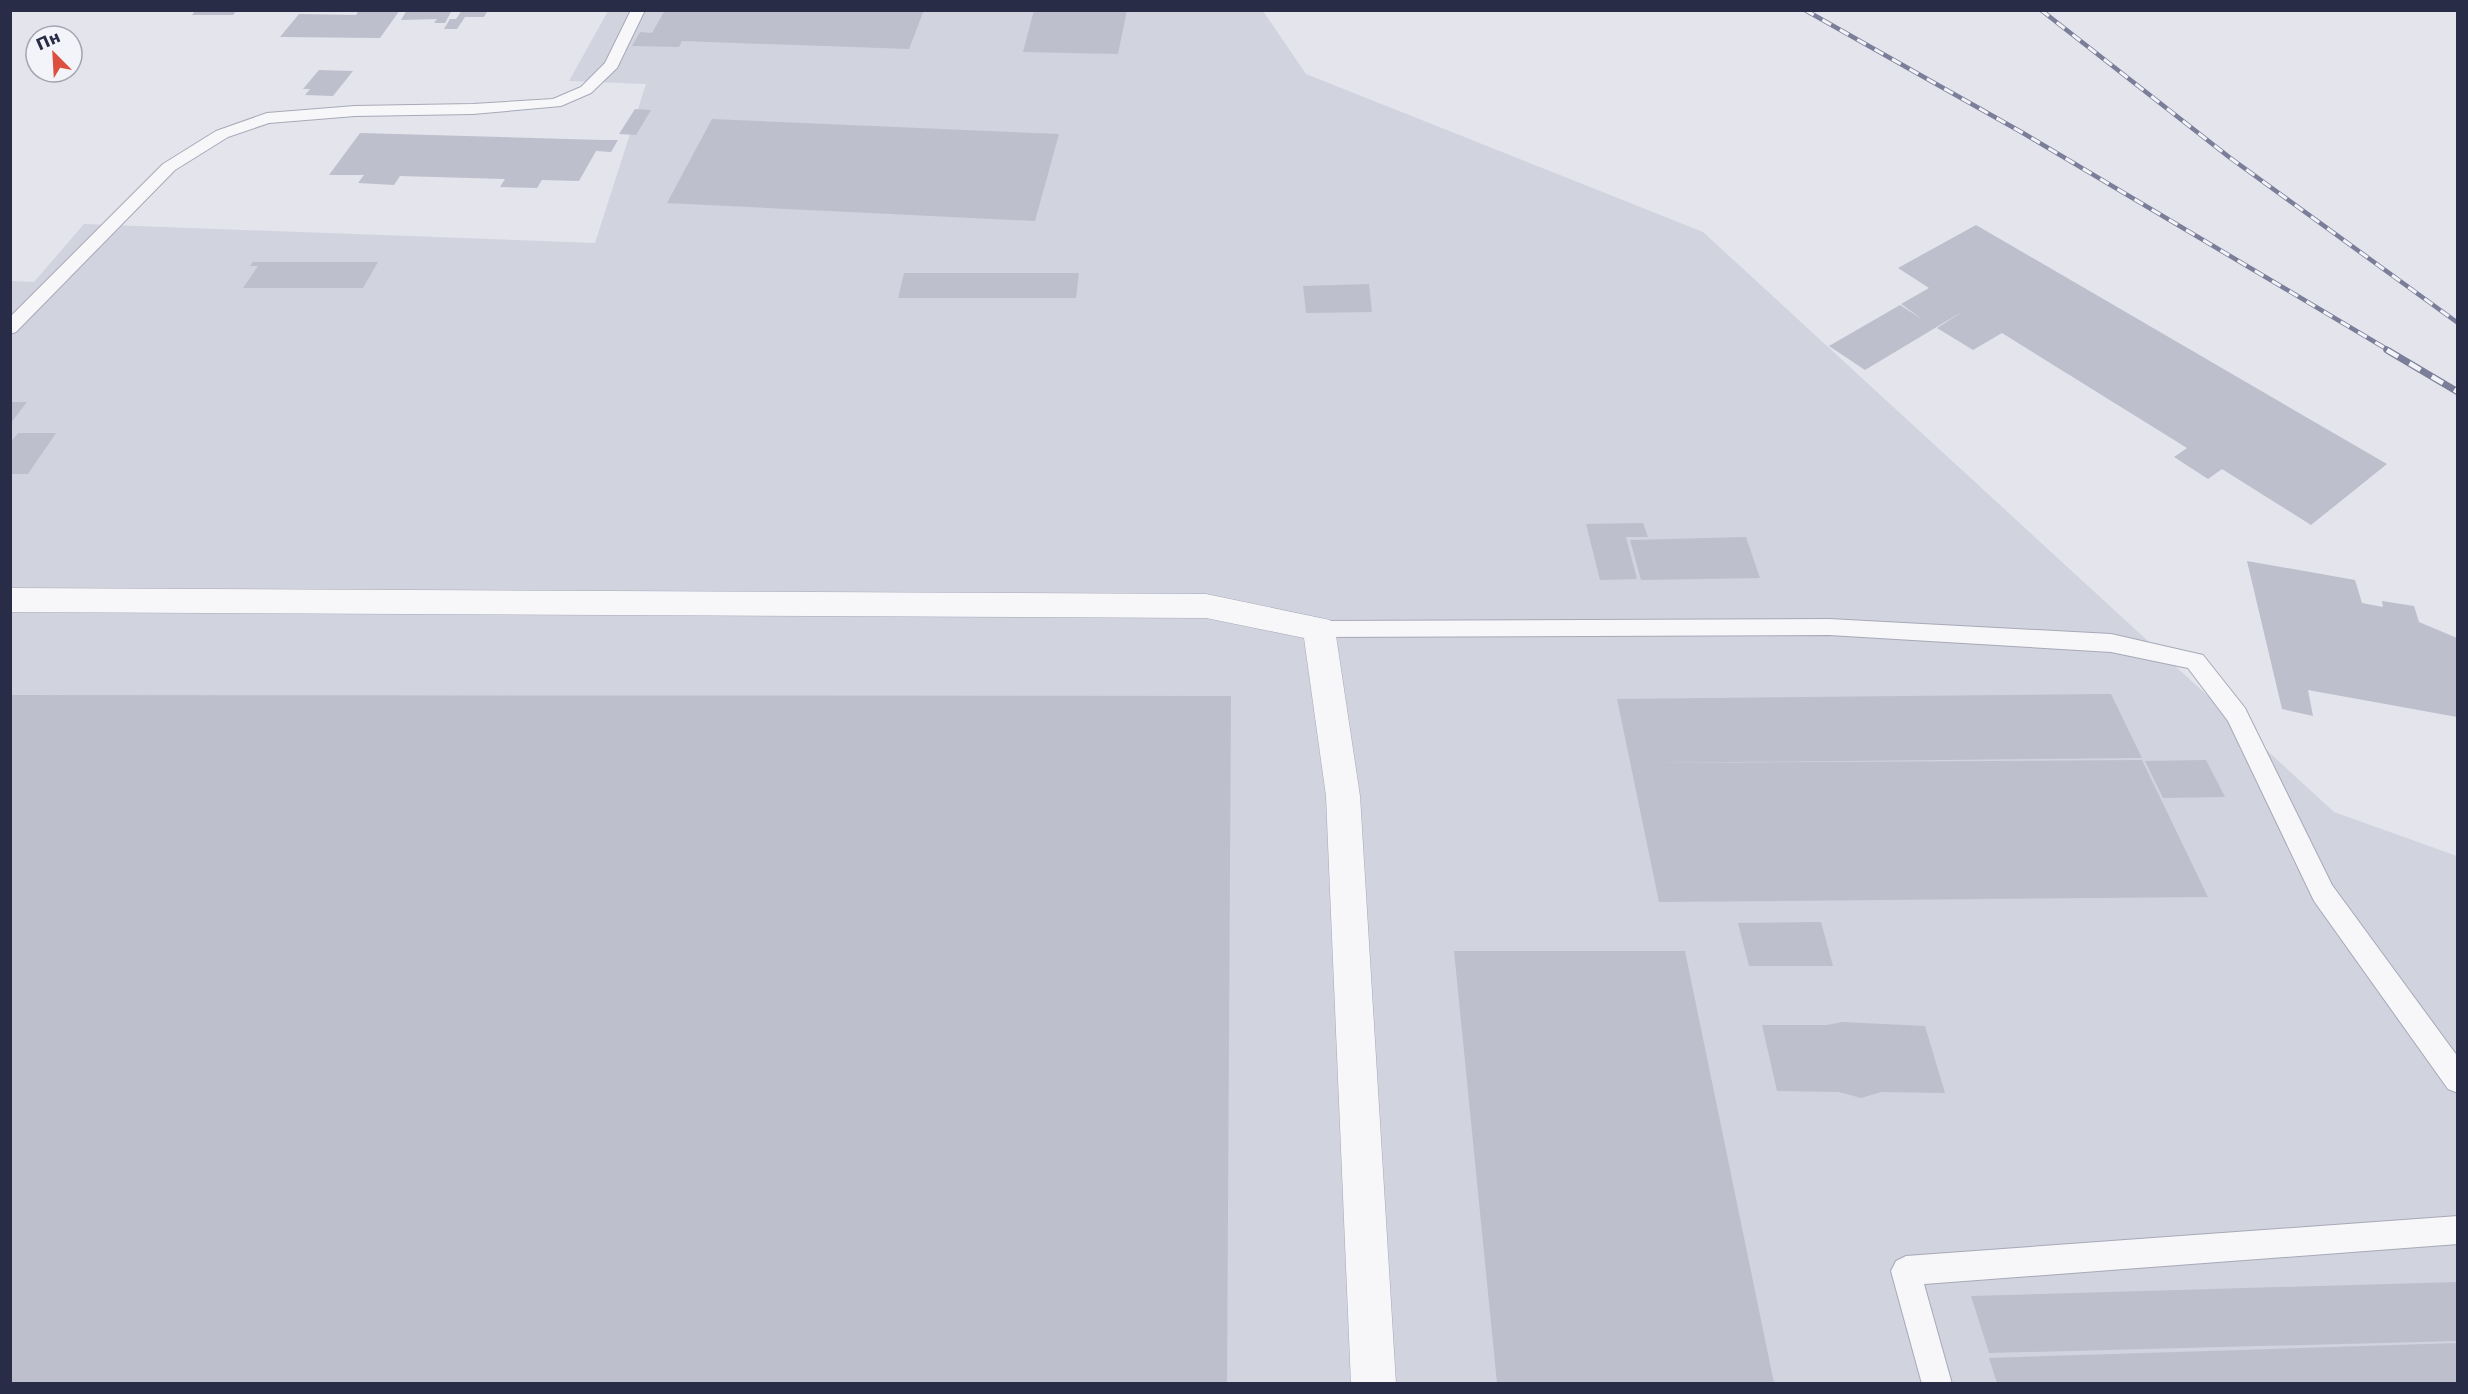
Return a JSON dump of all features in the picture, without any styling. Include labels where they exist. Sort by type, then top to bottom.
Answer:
[{"type":"street","points":[[10,600],[1206,606],[1319,629],[1343,796],[1374,1383]]},
{"type":"lane","points":[[10,328],[169,167],[222,134],[267,118],[355,111],[473,109],[556,103],[586,90],[612,65],[638,10]]},
{"type":"lane","points":[[1319,629],[1829,627],[2110,643],[2195,661],[2237,715],[2323,893],[2457,1080]]},
{"type":"lane","points":[[1937,1383],[1906,1271],[2457,1230]]},
{"type":"shaded area","points":[[608,11],[1263,11],[1306,74],[1703,232],[2334,812],[2457,856],[2457,1383],[11,1384],[11,281],[34,282],[84,224],[595,243],[646,84],[569,81]]},
{"type":"building","points":[[196,10],[237,10],[233,15],[192,15]]},
{"type":"building","points":[[359,10],[400,10],[380,38],[280,37],[299,14],[356,15]]},
{"type":"building","points":[[407,10],[452,10],[445,23],[434,23],[437,19],[401,20]]},
{"type":"building","points":[[462,10],[488,10],[484,17],[465,17],[457,29],[444,29],[450,19],[456,19]]},
{"type":"building","points":[[665,10],[924,10],[909,49],[682,41],[679,47],[632,46],[640,32],[652,33]]},
{"type":"building","points":[[1034,10],[1127,10],[1118,54],[1023,52]]},
{"type":"building","points":[[319,70],[353,71],[333,96],[305,95],[310,89],[303,89]]},
{"type":"building","points":[[635,109],[651,110],[636,135],[619,134]]},
{"type":"building","points":[[712,119],[1059,134],[1035,221],[667,203]]},
{"type":"building","points":[[360,133],[618,140],[611,152],[596,151],[579,181],[542,180],[537,188],[500,187],[505,179],[400,176],[394,185],[358,183],[364,175],[329,175]]},
{"type":"building","points":[[1976,225],[2387,464],[2311,525],[2222,469],[2208,479],[2174,457],[2187,448],[2002,333],[1973,350],[1937,328],[1965,310],[1865,370],[1829,346],[1900,305],[1922,319],[1901,304],[1929,288],[1898,268]]},
{"type":"building","points":[[253,262],[378,262],[363,288],[243,288],[258,266],[250,266]]},
{"type":"building","points":[[904,273],[1079,273],[1076,298],[898,298]]},
{"type":"building","points":[[1369,284],[1372,312],[1306,313],[1303,286]]},
{"type":"building","points":[[10,402],[27,402],[10,424]]},
{"type":"building","points":[[18,433],[56,433],[28,474],[10,474],[10,443]]},
{"type":"building","points":[[1643,523],[1648,537],[1626,537],[1637,579],[1600,580],[1586,524]]},
{"type":"building","points":[[1746,537],[1760,578],[1641,580],[1630,540]]},
{"type":"building","points":[[2247,561],[2355,580],[2362,603],[2383,607],[2382,601],[2414,606],[2419,622],[2457,638],[2457,717],[2308,690],[2313,716],[2282,709]]},
{"type":"building","points":[[2111,694],[2142,758],[1642,763],[2142,760],[2208,897],[1659,902],[1617,699]]},
{"type":"building","points":[[10,695],[1231,696],[1227,1383],[10,1383]]},
{"type":"building","points":[[2206,760],[2225,797],[2163,798],[2145,761]]},
{"type":"building","points":[[1821,922],[1833,966],[1749,966],[1738,923]]},
{"type":"building","points":[[1454,951],[1685,951],[1774,1383],[1497,1383]]},
{"type":"building","points":[[1842,1022],[1925,1026],[1945,1093],[1881,1092],[1861,1098],[1839,1092],[1777,1091],[1762,1025],[1827,1025]]},
{"type":"building","points":[[2457,1282],[2457,1341],[1989,1353],[1971,1296]]},
{"type":"building","points":[[2457,1343],[2457,1383],[1997,1383],[1989,1358]]},
{"type":"railway","points":[[1805,10],[2023,133],[2390,351]]},
{"type":"railway","points":[[2041,10],[2229,157],[2458,323]]},
{"type":"railway","points":[[2387,350],[2458,392]]}]
